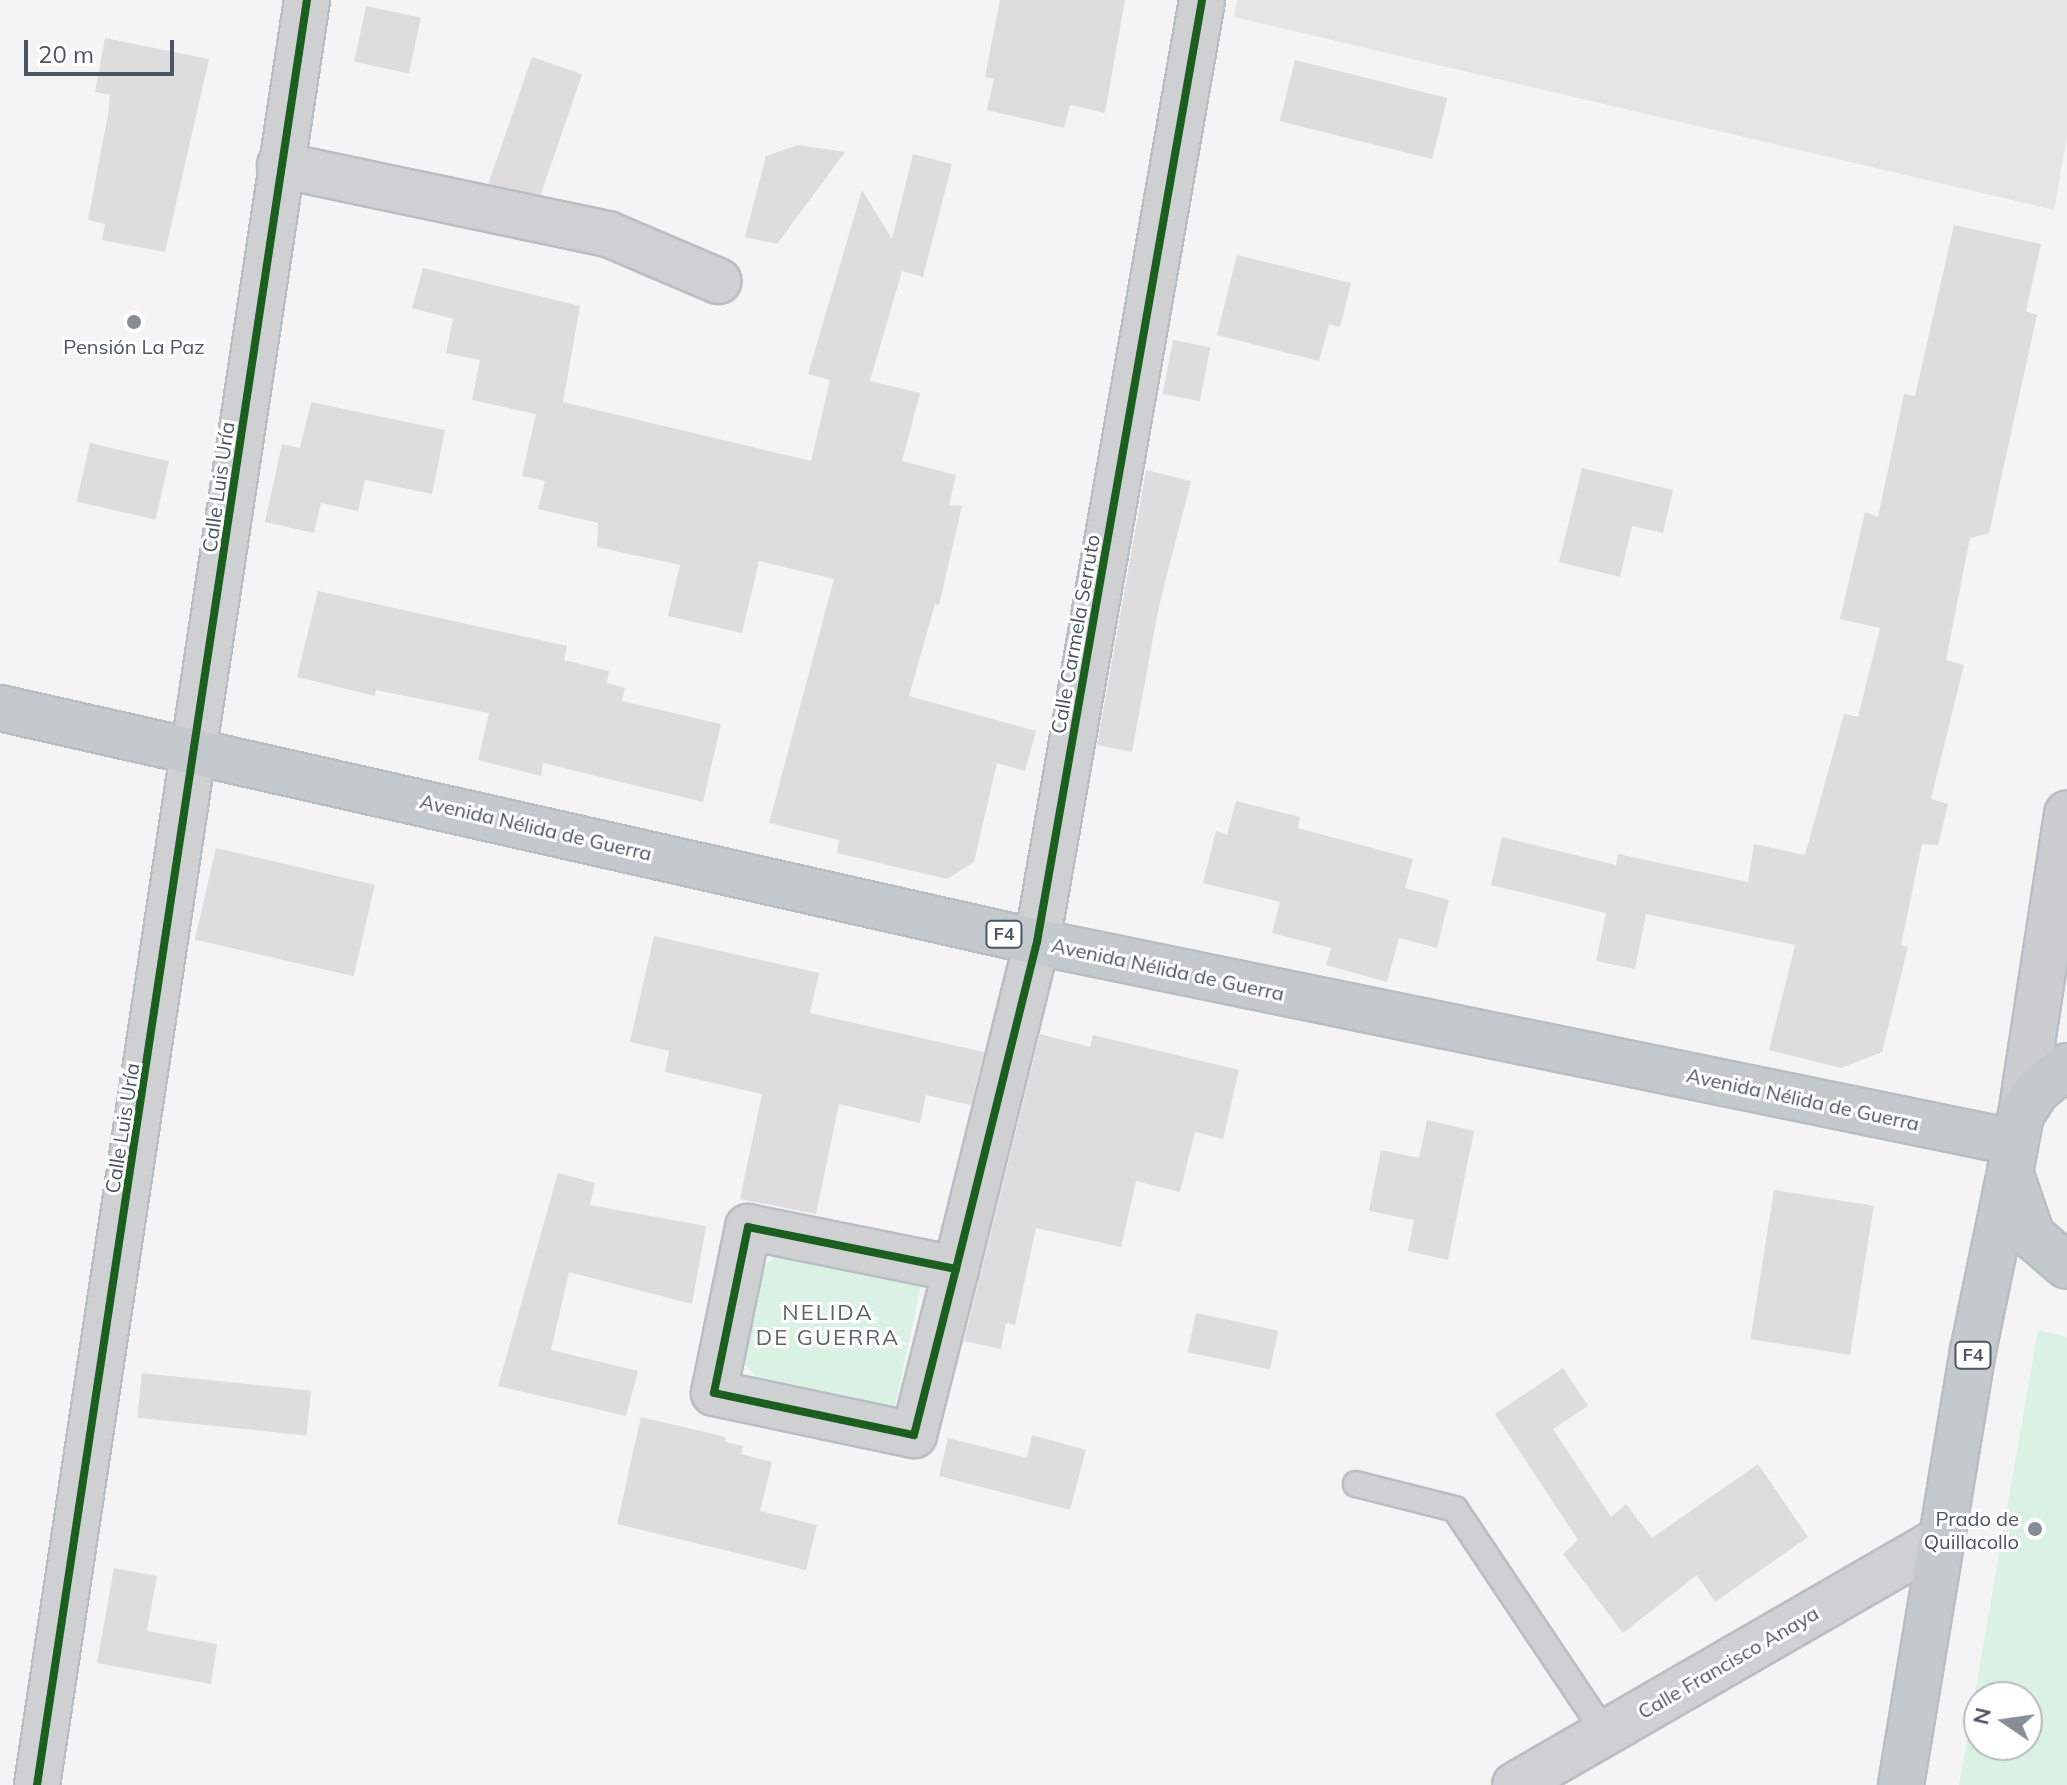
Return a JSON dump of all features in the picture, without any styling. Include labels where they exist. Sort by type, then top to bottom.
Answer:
[{"type":"highway","name":"Avenida Nélida de Guerra","points":[[0,708],[196,749],[1037,942],[2014,1143]]},
{"type":"highway","name":"F4","points":[[1901,1785],[1941,1539],[2014,1143],[2037,1090],[2067,1066]]},
{"type":"highway","name":"F4","points":[[2014,1143],[2032,1236],[2067,1266]]},
{"type":"main road","name":"F4","points":[[2014,1143],[2067,813]]},
{"type":"main road","name":"Calle Francisco Anaya","points":[[1515,1785],[1941,1539]]},
{"type":"street","name":"Calle Luis Uría","points":[[37,1785],[307,0]]},
{"type":"street","name":"Calle Carmela Serruto","points":[[956,1269],[748,1227],[714,1393],[914,1435],[956,1269],[1037,942],[1202,0]]},
{"type":"street","points":[[280,165],[608,234],[718,281]]},
{"type":"lane","points":[[1356,1484],[1455,1509],[1605,1733]]},
{"type":"shaded area","points":[[1237,0],[2067,0],[2067,136],[2054,210],[1234,17]]},
{"type":"green space","points":[[776,1256],[921,1285],[894,1411],[759,1380],[743,1362],[760,1268]]},
{"type":"green space","name":"Prado de Quillacollo","points":[[2038,1330],[2067,1337],[2067,1785],[1959,1785],[1963,1761],[2043,1761],[2043,1681],[1977,1681]]},
{"type":"building","points":[[1000,0],[1125,0],[1105,113],[1070,105],[1064,128],[987,110],[994,79],[985,77]]},
{"type":"building","points":[[366,6],[421,18],[409,73],[354,62]]},
{"type":"building","points":[[105,38],[209,59],[165,252],[102,240],[105,224],[88,220],[110,95],[95,92]]},
{"type":"building","points":[[532,57],[582,74],[538,201],[488,184]]},
{"type":"building","points":[[1295,60],[1447,98],[1432,159],[1280,121]]},
{"type":"building","points":[[798,145],[845,152],[777,244],[745,237],[766,156]]},
{"type":"building","points":[[913,154],[952,164],[923,277],[902,271],[870,381],[920,393],[902,461],[956,475],[949,505],[962,506],[939,605],[935,604],[909,696],[1036,731],[1025,771],[997,763],[974,862],[947,879],[837,853],[839,840],[769,823],[834,579],[759,561],[742,633],[668,616],[680,565],[597,547],[598,523],[538,509],[545,481],[522,476],[536,414],[472,400],[480,360],[446,353],[453,319],[412,308],[423,268],[580,306],[563,402],[811,461],[830,380],[808,374],[862,190],[892,239]]},
{"type":"building","points":[[1954,225],[2041,244],[2026,311],[2037,315],[1989,533],[1970,538],[1946,660],[1964,665],[1931,799],[1948,804],[1938,845],[1922,844],[1901,945],[1908,947],[1882,1052],[1841,1068],[1769,1050],[1795,945],[1646,914],[1635,969],[1596,961],[1606,913],[1491,885],[1502,837],[1616,865],[1618,854],[1748,882],[1754,844],[1805,855],[1844,714],[1858,717],[1880,628],[1840,619],[1865,512],[1878,517],[1904,394],[1915,396]]},
{"type":"building","points":[[1237,255],[1351,283],[1340,327],[1329,324],[1319,361],[1217,335]]},
{"type":"building","points":[[1173,340],[1210,347],[1200,401],[1163,394]]},
{"type":"building","points":[[311,402],[445,430],[432,494],[365,480],[358,511],[321,503],[314,533],[265,522],[282,444],[300,448]]},
{"type":"building","points":[[90,443],[169,461],[155,520],[77,501]]},
{"type":"building","points":[[1582,468],[1673,490],[1663,533],[1632,526],[1620,577],[1559,562]]},
{"type":"building","points":[[1146,470],[1191,481],[1159,606],[1132,752],[1097,745]]},
{"type":"building","points":[[318,591],[567,646],[564,660],[609,671],[607,683],[625,688],[622,701],[721,724],[703,802],[543,763],[541,776],[478,760],[489,713],[376,690],[375,696],[297,677]]},
{"type":"building","points":[[1236,801],[1300,817],[1298,828],[1413,859],[1405,888],[1449,900],[1437,948],[1399,938],[1387,982],[1326,965],[1331,948],[1272,933],[1280,902],[1203,883],[1216,831],[1227,835]]},
{"type":"building","points":[[216,848],[375,885],[354,976],[195,940]]},
{"type":"building","points":[[654,936],[819,973],[810,1013],[984,1052],[971,1105],[926,1095],[920,1123],[839,1104],[816,1214],[740,1199],[762,1094],[665,1072],[669,1051],[630,1042]]},
{"type":"building","points":[[1040,1034],[1090,1047],[1093,1035],[1239,1070],[1223,1139],[1195,1132],[1180,1192],[1136,1181],[1121,1247],[1036,1228],[1015,1325],[1006,1323],[1001,1349],[964,1341]]},
{"type":"building","points":[[1427,1120],[1474,1131],[1448,1260],[1408,1251],[1414,1220],[1369,1211],[1381,1150],[1419,1158]]},
{"type":"building","points":[[558,1173],[595,1183],[590,1205],[706,1226],[692,1304],[569,1272],[551,1350],[638,1371],[626,1416],[498,1386]]},
{"type":"building","points":[[1774,1190],[1874,1206],[1850,1355],[1750,1339]]},
{"type":"building","points":[[1196,1313],[1278,1330],[1270,1370],[1188,1352]]},
{"type":"building","points":[[1563,1368],[1588,1406],[1553,1429],[1611,1517],[1626,1504],[1652,1538],[1758,1464],[1808,1537],[1715,1602],[1697,1575],[1623,1633],[1563,1554],[1578,1540],[1495,1414]]},
{"type":"building","points":[[142,1373],[311,1391],[306,1436],[137,1418]]},
{"type":"building","points":[[641,1417],[726,1437],[725,1442],[743,1446],[741,1454],[772,1462],[760,1511],[817,1525],[806,1570],[617,1524]]},
{"type":"building","points":[[1032,1435],[1086,1450],[1070,1510],[939,1476],[948,1438],[1027,1458]]},
{"type":"building","points":[[114,1568],[157,1576],[147,1631],[217,1644],[211,1684],[97,1663]]},
{"type":"cycle path","points":[[37,1785],[307,0]]},
{"type":"cycle path","points":[[956,1269],[748,1227],[714,1393],[914,1435],[956,1269],[1037,942],[1202,0]]},
{"type":"place","name":"Pensión La Paz","points":[[134,322]]},
{"type":"place","name":"Prado de Quillacollo","points":[[2035,1529]]},
{"type":"district","name":"NELIDA DE GUERRA","points":[[828,1324]]}]
